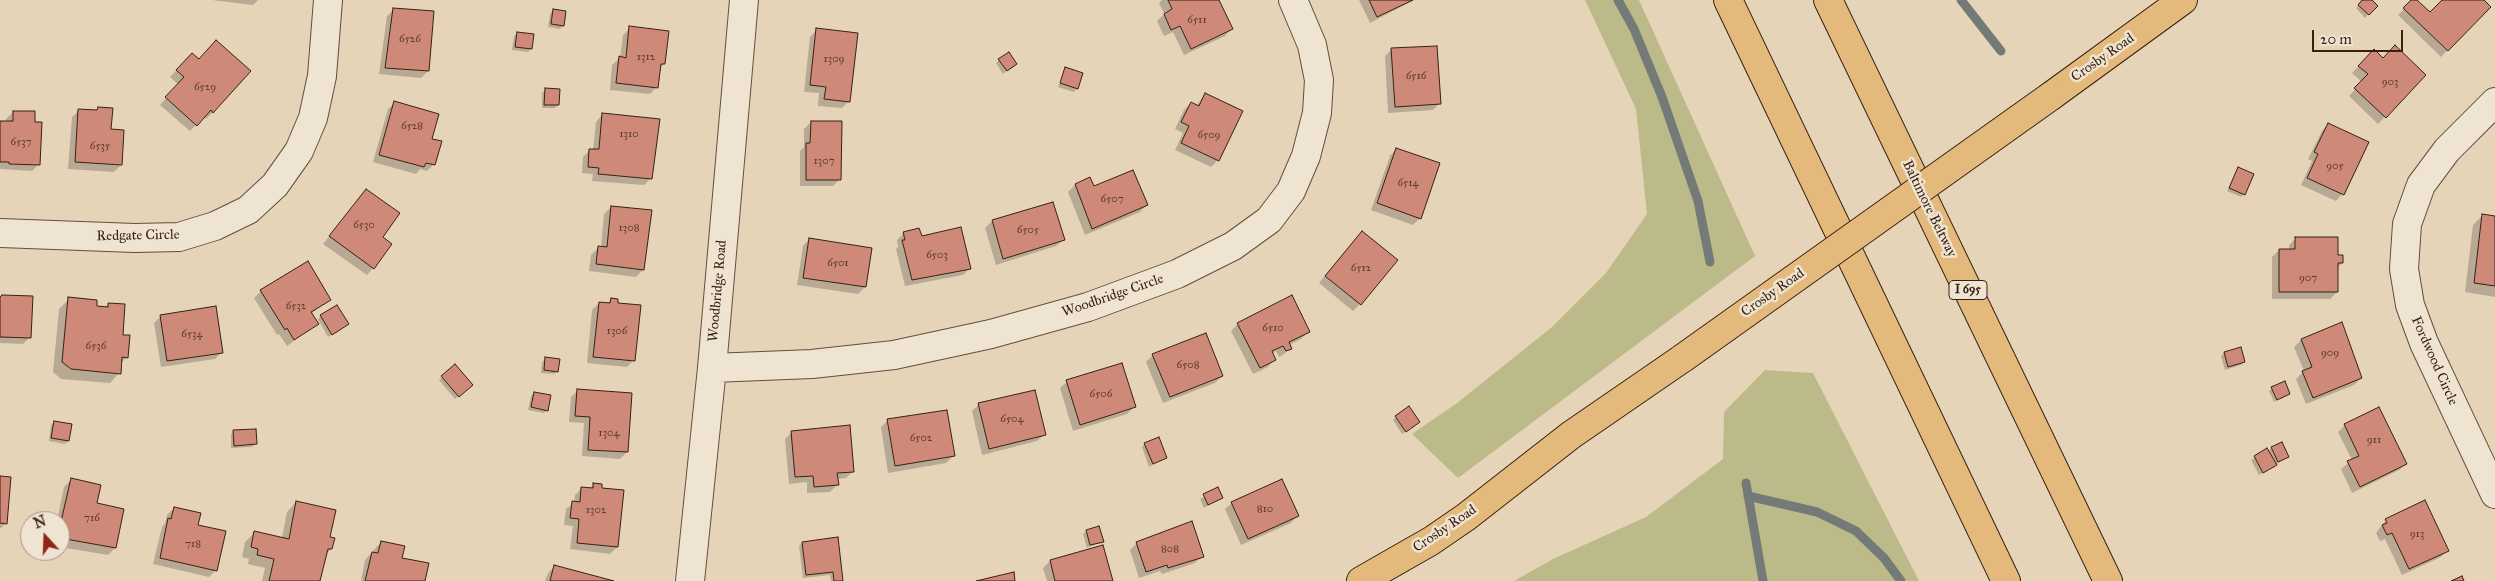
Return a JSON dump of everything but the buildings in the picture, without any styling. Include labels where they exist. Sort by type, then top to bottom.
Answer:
[{"type":"main road","points":[[1728,0],[2006,581]]},
{"type":"main road","name":"Baltimore Beltway","points":[[1828,0],[2108,581]]},
{"type":"main road","name":"Crosby Road","points":[[1361,581],[1452,526],[1571,435],[1683,358],[2183,0]]},
{"type":"street","name":"Redgate Circle","points":[[0,234],[135,238],[179,237],[215,226],[248,210],[275,185],[299,151],[313,118],[322,76],[328,0]]},
{"type":"street","name":"Woodbridge Road","points":[[690,581],[712,368],[744,0]]},
{"type":"street","name":"Woodbridge Circle","points":[[712,368],[812,364],[894,355],[991,334],[1088,307],[1177,274],[1233,246],[1269,220],[1291,191],[1306,156],[1317,113],[1319,80],[1312,45],[1293,0]]},
{"type":"street","name":"Fordwood Circle","points":[[2495,102],[2447,150],[2421,185],[2407,224],[2404,269],[2410,305],[2424,343],[2495,494]]},
{"type":"shaded area","points":[[1585,0],[1639,0],[1755,256],[1458,478],[1412,434],[1457,403],[1552,327],[1606,273],[1647,214],[1636,109]]},
{"type":"shaded area","points":[[1765,370],[1813,373],[1919,581],[1514,581],[1553,559],[1646,517],[1723,459],[1724,412]]},
{"type":"waterway","points":[[1618,0],[1634,29],[1662,97],[1698,201],[1710,262]]},
{"type":"waterway","points":[[1961,0],[2001,51]]},
{"type":"waterway","points":[[1746,483],[1763,581]]},
{"type":"waterway","points":[[1748,496],[1817,512],[1856,531],[1884,558],[1901,581]]}]
